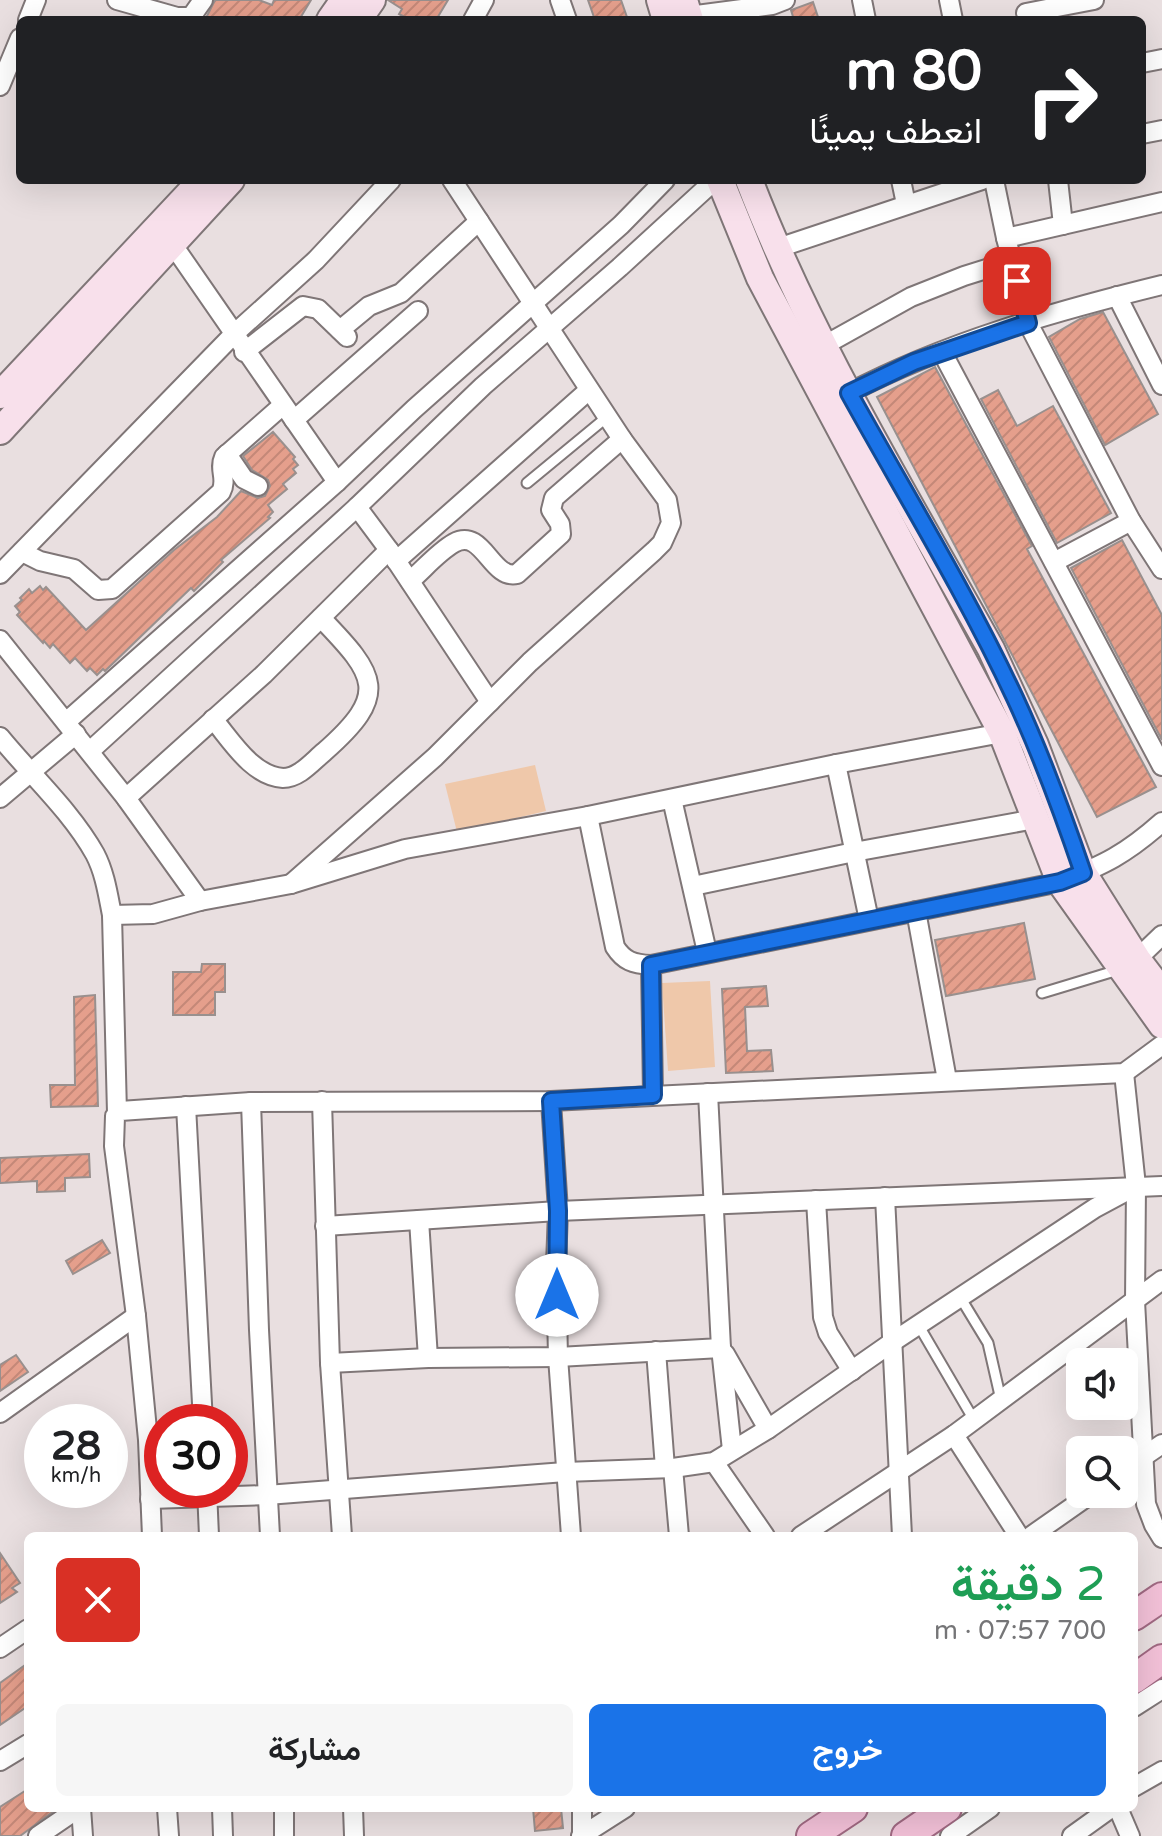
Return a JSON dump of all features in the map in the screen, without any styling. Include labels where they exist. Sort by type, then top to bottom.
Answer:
[{"type":"main road","points":[[660,0],[682,14]]},
{"type":"main road","points":[[0,395],[198,184]]},
{"type":"main road","points":[[0,431],[227,184]]},
{"type":"main road","points":[[720,184],[760,278],[1002,733],[1035,819],[1129,964],[1162,1025]]},
{"type":"main road","points":[[751,184],[775,249],[823,346],[1009,686],[1046,771],[1071,878]]},
{"type":"main road","points":[[1129,964],[1162,992]]},
{"type":"main road","points":[[1138,1613],[1162,1597]]},
{"type":"main road","points":[[1138,1676],[1162,1659]]},
{"type":"main road","points":[[811,1836],[840,1812]]},
{"type":"main road","points":[[906,1836],[941,1812]]},
{"type":"street","points":[[117,0],[173,16]]},
{"type":"street","points":[[1025,11],[1094,0]]},
{"type":"street","points":[[682,14],[776,6]]},
{"type":"street","points":[[0,86],[16,48]]},
{"type":"street","points":[[0,574],[233,335],[305,270],[387,184]]},
{"type":"street","points":[[291,884],[435,757],[530,662],[654,551],[668,534],[671,523],[667,500],[607,417],[455,184]]},
{"type":"street","points":[[0,798],[414,409],[621,225],[661,184]]},
{"type":"street","points":[[90,751],[357,507],[483,386],[713,184]]},
{"type":"street","points":[[902,184],[906,204]]},
{"type":"street","points":[[775,249],[969,184]]},
{"type":"street","points":[[995,184],[1028,323],[1131,521],[1162,569]]},
{"type":"street","points":[[1058,184],[1063,225]]},
{"type":"street","points":[[1006,238],[1162,202]]},
{"type":"street","points":[[244,352],[303,306],[318,309],[343,334],[369,306],[401,293],[479,221]]},
{"type":"street","points":[[173,245],[244,352],[337,482]]},
{"type":"street","points":[[823,346],[911,297],[1012,261]]},
{"type":"street","points":[[849,393],[897,369],[942,352],[1028,323],[1162,285]]},
{"type":"street","points":[[1117,296],[1162,385]]},
{"type":"street","points":[[22,552],[49,565],[74,569],[98,590],[112,589],[221,492],[225,481],[221,465],[227,454],[288,412],[418,311]]},
{"type":"street","points":[[942,352],[1162,766]]},
{"type":"street","points":[[126,798],[264,674],[321,618],[589,390]]},
{"type":"street","points":[[410,581],[452,545],[461,541],[476,544],[503,573],[517,574],[561,534],[560,524],[551,510],[554,498],[622,439]]},
{"type":"street","points":[[227,454],[244,479],[258,486]]},
{"type":"street","points":[[357,507],[490,702]]},
{"type":"street","points":[[1054,562],[1131,521]]},
{"type":"street","points":[[213,719],[255,767],[283,778],[299,774],[353,726],[368,701],[368,678],[352,652],[321,618]]},
{"type":"street","points":[[0,640],[90,751],[200,901]]},
{"type":"street","points":[[112,915],[153,914],[200,901],[291,884],[405,849],[588,816],[1002,733]]},
{"type":"street","points":[[0,737],[62,809],[95,855],[109,893],[117,1113],[113,1128],[114,1146],[145,1404]]},
{"type":"street","points":[[836,764],[869,920]]},
{"type":"street","points":[[672,799],[707,952]]},
{"type":"street","points":[[588,816],[615,947],[623,959],[651,965],[1071,878],[1108,863],[1162,822]]},
{"type":"street","points":[[693,886],[854,852],[1035,819]]},
{"type":"street","points":[[916,911],[947,1080]]},
{"type":"street","points":[[1129,964],[1162,935]]},
{"type":"street","points":[[651,965],[653,1095]]},
{"type":"street","points":[[117,1113],[130,1108],[251,1102],[551,1101],[1124,1073],[1162,1045]]},
{"type":"street","points":[[1124,1073],[1136,1186],[1135,1301],[1146,1504],[1162,1538]]},
{"type":"street","points":[[708,1093],[721,1348],[732,1450]]},
{"type":"street","points":[[322,1101],[330,1363],[342,1532]]},
{"type":"street","points":[[551,1101],[558,1211],[558,1357],[571,1532]]},
{"type":"street","points":[[251,1102],[270,1532]]},
{"type":"street","points":[[186,1106],[202,1404]]},
{"type":"street","points":[[248,1495],[565,1472],[669,1468],[714,1462],[768,1429],[1095,1208],[1136,1186]]},
{"type":"street","points":[[325,1226],[558,1211],[1162,1186]]},
{"type":"street","points":[[885,1197],[902,1532]]},
{"type":"street","points":[[816,1200],[823,1317],[828,1333],[852,1371]]},
{"type":"street","points":[[419,1220],[428,1358]]},
{"type":"street","points":[[807,1532],[954,1435],[1162,1280]]},
{"type":"street","points":[[0,1413],[136,1316]]},
{"type":"street","points":[[330,1363],[428,1358],[558,1357],[721,1348]]},
{"type":"street","points":[[721,1348],[768,1429]]},
{"type":"street","points":[[656,1351],[678,1532]]},
{"type":"street","points":[[954,1435],[1016,1532]]},
{"type":"street","points":[[1138,1460],[1162,1444]]},
{"type":"street","points":[[714,1462],[762,1532]]},
{"type":"street","points":[[150,1508],[152,1532]]},
{"type":"street","points":[[208,1508],[209,1532]]},
{"type":"street","points":[[1037,1532],[1071,1508]]},
{"type":"street","points":[[0,1648],[24,1632]]},
{"type":"street","points":[[1138,1704],[1162,1689]]},
{"type":"street","points":[[0,1761],[24,1746]]},
{"type":"street","points":[[1138,1785],[1162,1771]]},
{"type":"street","points":[[38,1836],[74,1812]]},
{"type":"street","points":[[80,1812],[83,1836]]},
{"type":"street","points":[[167,1812],[169,1836]]},
{"type":"street","points":[[222,1812],[223,1836]]},
{"type":"street","points":[[284,1812],[284,1836]]},
{"type":"street","points":[[353,1812],[354,1836]]},
{"type":"street","points":[[582,1812],[582,1836]]},
{"type":"street","points":[[582,1836],[619,1812]]},
{"type":"street","points":[[950,1836],[984,1812]]},
{"type":"street","points":[[1072,1836],[1105,1812]]},
{"type":"street","points":[[1120,1812],[1130,1836]]},
{"type":"lane","points":[[527,483],[607,417]]},
{"type":"lane","points":[[1042,993],[1129,964]]},
{"type":"lane","points":[[960,1297],[988,1343],[1001,1400]]},
{"type":"lane","points":[[919,1326],[974,1420]]},
{"type":"shaded area","points":[[535,765],[546,811],[457,832],[445,784]]},
{"type":"shaded area","points":[[710,981],[715,1067],[668,1071],[662,983]]},
{"type":"building","points":[[215,0],[259,0],[272,5],[274,0],[311,0],[301,16],[207,16]]},
{"type":"building","points":[[388,0],[448,0],[438,16],[403,16],[399,14],[402,9]]},
{"type":"building","points":[[588,0],[621,0],[627,16],[594,16]]},
{"type":"building","points":[[813,2],[818,16],[793,16],[791,10]]},
{"type":"building","points":[[1103,312],[1158,414],[1105,445],[1049,337],[1080,319]]},
{"type":"building","points":[[935,367],[1032,546],[1027,549],[1156,787],[1097,817],[877,397]]},
{"type":"building","points":[[998,390],[1017,426],[1053,406],[1111,513],[1057,543],[981,399]]},
{"type":"building","points":[[273,432],[295,457],[293,459],[298,465],[293,469],[296,473],[283,484],[287,489],[268,505],[273,512],[270,518],[221,560],[223,562],[194,591],[191,588],[105,671],[103,669],[97,675],[90,668],[87,671],[75,658],[70,663],[53,644],[50,648],[43,643],[17,615],[20,612],[15,606],[29,589],[32,593],[40,586],[43,590],[46,587],[86,630],[174,550],[217,517],[241,491],[258,498],[265,496],[270,486],[268,480],[252,470],[243,456]]},
{"type":"building","points":[[1122,540],[1162,615],[1162,740],[1071,568]]},
{"type":"building","points":[[1024,923],[1035,979],[946,996],[935,940]]},
{"type":"building","points":[[202,964],[225,964],[225,992],[215,992],[215,1015],[173,1015],[173,972],[201,972]]},
{"type":"building","points":[[766,986],[768,1006],[745,1007],[747,1051],[771,1050],[773,1071],[726,1073],[722,989]]},
{"type":"building","points":[[95,995],[98,1106],[51,1107],[50,1085],[75,1085],[74,997]]},
{"type":"building","points":[[89,1154],[90,1177],[65,1178],[65,1191],[37,1192],[37,1181],[0,1183],[0,1158]]},
{"type":"building","points":[[102,1240],[110,1253],[73,1274],[66,1261]]},
{"type":"building","points":[[16,1355],[28,1372],[0,1391],[0,1365]]},
{"type":"building","points":[[0,1553],[20,1583],[12,1588],[17,1592],[0,1603]]},
{"type":"building","points":[[24,1666],[24,1709],[0,1725],[0,1683]]},
{"type":"building","points":[[24,1792],[24,1812],[53,1812],[20,1836],[0,1836],[0,1807]]},
{"type":"building","points":[[533,1812],[561,1812],[563,1828],[535,1831]]},
{"type":"route","points":[[557,1295],[558,1211],[551,1101],[653,1095],[651,965],[1060,882],[1083,873],[1062,811],[1015,698],[849,393],[914,362],[1028,323],[1017,281]]}]
